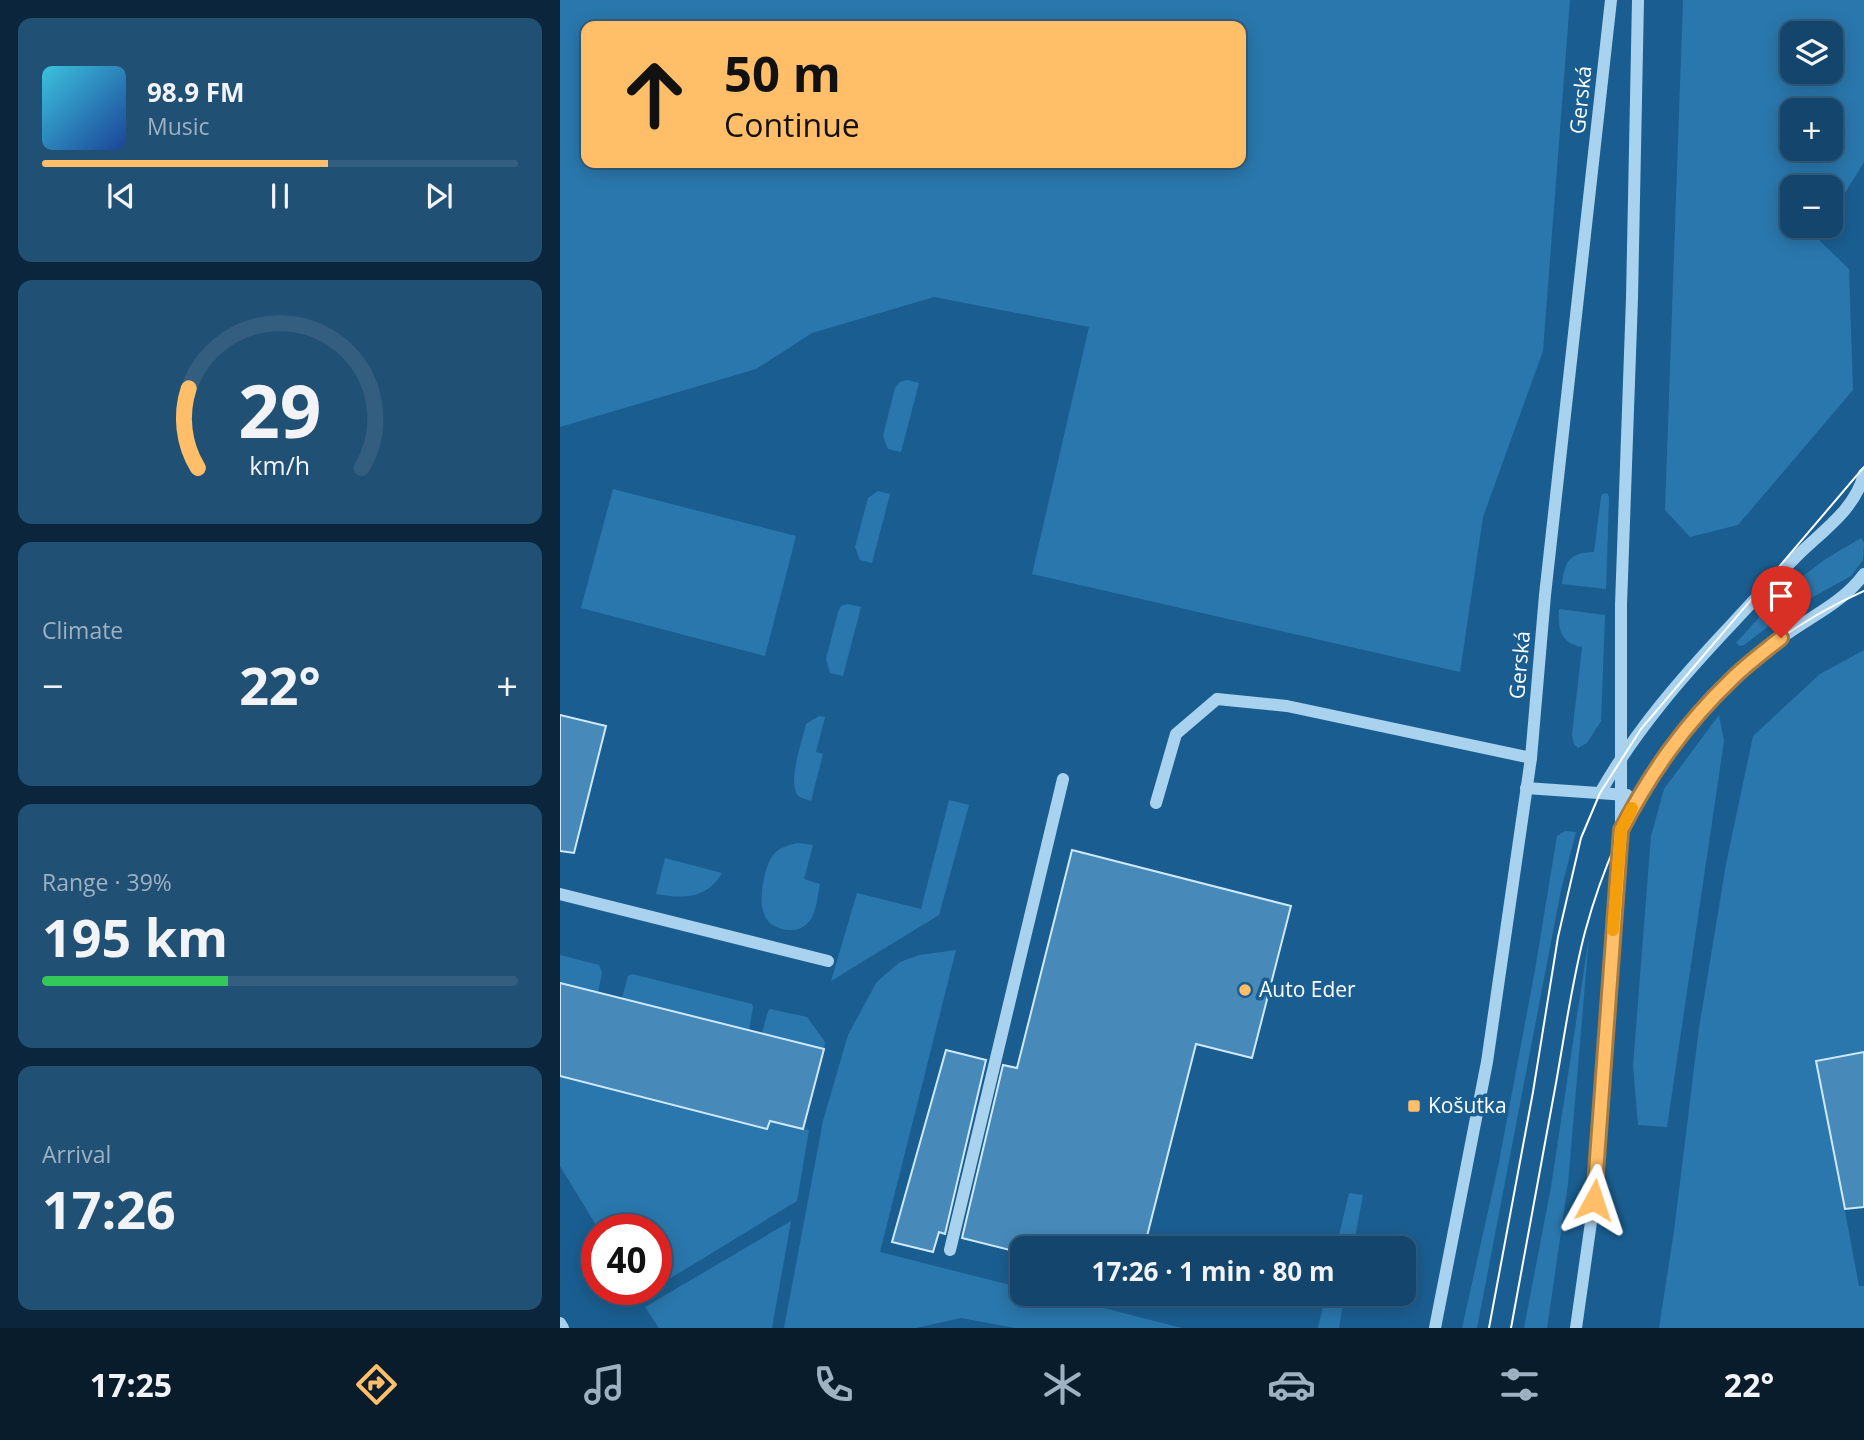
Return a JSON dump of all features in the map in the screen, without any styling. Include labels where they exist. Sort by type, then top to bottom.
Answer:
[{"type":"street","name":"Gerská","points":[[1435,1328],[1487,1062],[1531,758],[1545,595],[1611,0]]},
{"type":"street","points":[[1576,1328],[1594,1200],[1621,830],[1621,605],[1632,298],[1638,0]]},
{"type":"street","points":[[1600,793],[1622,756],[1680,682],[1729,626],[1847,507],[1858,491],[1864,474]]},
{"type":"street","points":[[1621,830],[1638,796],[1670,748],[1733,678],[1781,638],[1834,605],[1864,574]]},
{"type":"street","points":[[1156,803],[1176,734],[1217,699],[1287,706],[1531,758]]},
{"type":"street","points":[[950,1250],[1063,779]]},
{"type":"street","points":[[1526,788],[1638,796]]},
{"type":"street","points":[[560,894],[828,961]]},
{"type":"street","points":[[560,1323],[563,1328]]},
{"type":"shaded area","points":[[560,0],[1570,0],[1543,351],[1483,517],[1460,672],[1032,574],[1089,327],[934,297],[812,333],[756,369],[560,427]]},
{"type":"shaded area","points":[[1683,0],[1864,0],[1864,162],[1843,196],[1843,175],[1780,175],[1780,238],[1817,238],[1849,269],[1853,390],[1738,525],[1690,537],[1665,510]]},
{"type":"shaded area","points":[[907,380],[919,383],[901,452],[888,449],[883,436],[895,388],[900,382]]},
{"type":"shaded area","points":[[613,489],[796,536],[765,656],[581,608]]},
{"type":"shaded area","points":[[878,491],[890,494],[872,563],[860,560],[855,547],[868,498]]},
{"type":"shaded area","points":[[1607,493],[1606,589],[1562,584],[1570,559],[1579,554],[1594,552],[1601,497]]},
{"type":"shaded area","points":[[1861,538],[1864,543],[1863,560],[1851,576],[1791,609],[1744,645],[1736,643],[1780,594],[1824,560]]},
{"type":"shaded area","points":[[848,604],[861,607],[843,676],[830,673],[826,659],[838,612],[841,606]]},
{"type":"shaded area","points":[[1559,609],[1605,615],[1601,721],[1587,743],[1578,748],[1572,735],[1582,647],[1569,642],[1562,634]]},
{"type":"shaded area","points":[[1864,650],[1864,1052],[1817,1062],[1859,1286],[1864,1286],[1864,1328],[1659,1328],[1699,1028],[1726,864],[1753,736],[1820,674]]},
{"type":"shaded area","points":[[1719,715],[1724,741],[1667,1127],[1638,1125],[1633,1066],[1651,836],[1664,789]]},
{"type":"shaded area","points":[[819,716],[825,717],[816,752],[823,754],[811,801],[800,797],[794,783],[806,724]]},
{"type":"shaded area","points":[[949,800],[969,805],[939,915],[831,981],[857,893],[921,909]]},
{"type":"shaded area","points":[[1565,831],[1576,832],[1561,890],[1477,1328],[1462,1328],[1499,1162],[1557,836]]},
{"type":"shaded area","points":[[798,843],[813,845],[804,879],[820,884],[811,918],[804,926],[795,930],[781,929],[766,919],[762,902],[763,883],[767,866],[774,854],[782,848]]},
{"type":"shaded area","points":[[665,858],[722,873],[709,888],[694,895],[656,894]]},
{"type":"shaded area","points":[[1589,937],[1568,1184],[1547,1328],[1524,1328],[1551,1187]]},
{"type":"shaded area","points":[[956,950],[880,1252],[1010,1285],[1010,1306],[1096,1306],[1182,1328],[1015,1328],[961,1318],[916,1328],[784,1328],[823,1121],[848,1035],[876,983],[900,962],[919,955]]},
{"type":"shaded area","points":[[560,955],[599,965],[602,972],[598,993],[560,983]]},
{"type":"shaded area","points":[[632,974],[752,1004],[749,1030],[622,998],[628,976]]},
{"type":"shaded area","points":[[770,1009],[807,1017],[825,1042],[824,1049],[762,1033]]},
{"type":"shaded area","points":[[560,1076],[767,1129],[770,1121],[809,1130],[797,1201],[672,1277],[672,1214],[589,1214],[560,1166]]},
{"type":"shaded area","points":[[1349,1193],[1363,1195],[1355,1236],[1339,1236]]},
{"type":"shaded area","points":[[791,1221],[772,1328],[659,1328],[645,1307],[672,1305],[672,1291]]},
{"type":"shaded area","points":[[1323,1306],[1343,1306],[1339,1328],[1318,1328]]},
{"type":"building","points":[[560,715],[606,726],[574,853],[560,851]]},
{"type":"building","points":[[1072,850],[1291,906],[1252,1058],[1196,1044],[1147,1236],[1010,1236],[1010,1250],[962,1238],[1003,1065],[1017,1068]]},
{"type":"building","points":[[560,983],[824,1049],[803,1129],[770,1121],[767,1129],[560,1076]]},
{"type":"building","points":[[946,1050],[986,1060],[945,1234],[939,1232],[933,1252],[892,1242]]},
{"type":"building","points":[[1864,1052],[1864,1207],[1845,1209],[1816,1061]]},
{"type":"tram line","points":[[1489,1328],[1533,1092],[1558,937],[1581,838],[1600,793],[1641,729],[1864,467]]},
{"type":"tram line","points":[[1511,1328],[1580,951],[1603,876],[1625,824],[1653,774],[1685,729],[1722,687],[1765,650],[1812,618],[1864,591]]},
{"type":"slow traffic","points":[[1613,930],[1621,830],[1632,808]]},
{"type":"place","name":"Auto Eder","points":[[1245,990]]},
{"type":"place","name":"Košutka","points":[[1414,1106]]},
{"type":"route","points":[[1594,1200],[1621,830],[1644,786],[1700,711],[1733,678],[1781,638]]}]
